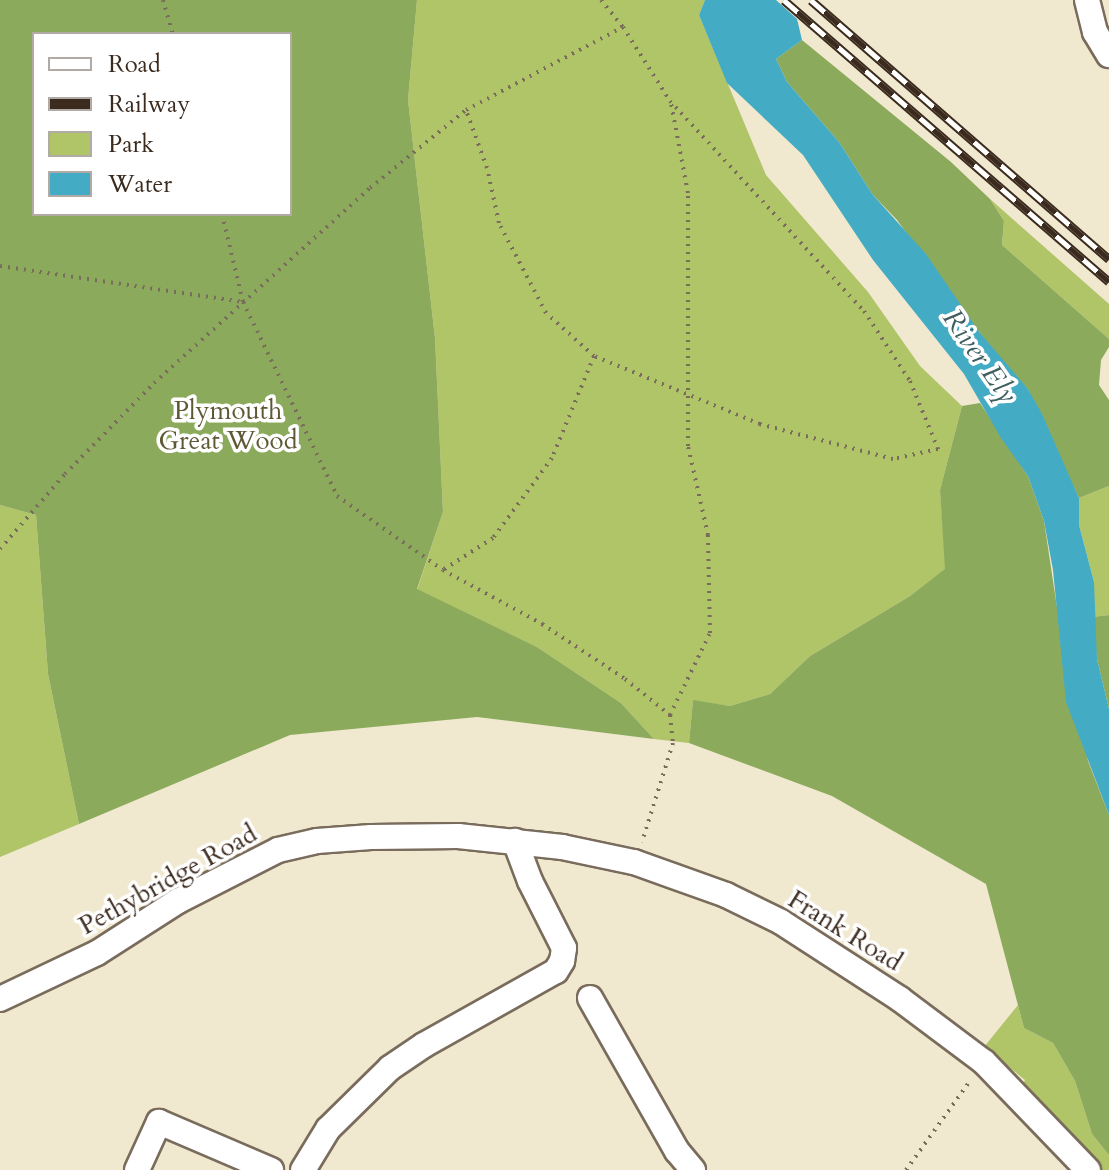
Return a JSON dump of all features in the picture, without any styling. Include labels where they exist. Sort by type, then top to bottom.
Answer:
[{"type":"street","points":[[1087,0],[1095,32],[1109,55]]},
{"type":"street","name":"Pethybridge Road","points":[[0,999],[97,953],[190,894],[278,850],[317,841],[371,837],[458,836],[515,841]]},
{"type":"street","points":[[303,1170],[328,1129],[390,1068],[424,1045],[556,971],[564,948],[530,881],[515,841]]},
{"type":"street","name":"Frank Road","points":[[515,841],[634,862],[726,895],[781,922],[900,999],[984,1062],[1088,1170]]},
{"type":"street","points":[[590,998],[677,1151],[693,1170]]},
{"type":"street","points":[[137,1170],[159,1122],[271,1170]]},
{"type":"path","points":[[163,0],[172,32]]},
{"type":"path","points":[[466,110],[487,168],[499,223],[546,313],[594,356],[760,424],[893,459],[938,449],[910,381],[864,311],[670,101],[623,27],[601,0]]},
{"type":"path","points":[[0,549],[65,474],[154,383],[370,188],[466,110],[623,27]]},
{"type":"path","points":[[634,862],[657,800],[673,743],[670,715],[710,633],[708,535],[688,446],[688,193],[670,101]]},
{"type":"path","points":[[222,216],[243,302],[337,496],[443,570],[542,624],[625,679],[670,715]]},
{"type":"path","points":[[0,266],[243,302]]},
{"type":"path","points":[[443,570],[493,538],[552,458],[594,356]]},
{"type":"path","points":[[906,1170],[984,1062]]},
{"type":"green space","name":"Plymouth Great Wood","points":[[0,0],[417,0],[408,100],[435,338],[443,512],[417,589],[537,647],[621,703],[654,739],[477,717],[290,735],[79,824],[48,674],[36,515],[0,505]]},
{"type":"green space","points":[[417,0],[705,0],[699,15],[766,175],[868,292],[920,366],[962,406],[940,490],[946,569],[910,596],[810,656],[770,694],[730,706],[693,701],[689,743],[654,739],[621,703],[537,647],[417,590],[443,512],[435,338],[408,100]]},
{"type":"green space","points":[[802,40],[951,162],[990,199],[1004,221],[1002,245],[1109,339],[1109,347],[1101,360],[1099,385],[1109,400],[1109,486],[1079,498],[1028,389],[1002,363],[897,220],[873,195],[839,142],[787,82],[776,59]]},
{"type":"green space","points":[[990,199],[1109,304],[1109,339],[1002,245],[1004,221]]},
{"type":"green space","points":[[980,403],[1028,476],[1044,521],[1061,634],[1088,761],[1109,815],[1109,1155],[1092,1134],[1075,1081],[1053,1043],[1024,1028],[986,884],[832,796],[689,743],[693,700],[730,706],[770,694],[810,656],[910,596],[945,569],[940,490],[962,406]]},
{"type":"green space","points":[[1109,486],[1109,615],[1092,617],[1094,582],[1079,525],[1079,498]]},
{"type":"green space","points":[[0,505],[36,515],[48,674],[79,824],[0,857]]},
{"type":"green space","points":[[1109,615],[1109,709],[1097,659],[1092,617]]},
{"type":"green space","points":[[1018,1005],[1024,1028],[1053,1043],[1075,1081],[1092,1134],[1109,1155],[1109,1170],[1088,1170],[1018,1093],[1025,1080],[984,1047]]},
{"type":"water","name":"River Ely","points":[[705,0],[776,0],[797,19],[802,40],[776,59],[787,82],[839,142],[873,195],[926,254],[980,333],[1028,389],[1042,414],[1079,498],[1079,525],[1094,582],[1097,659],[1109,709],[1109,815],[1066,702],[1053,570],[1044,521],[1028,476],[1001,438],[964,374],[873,260],[803,155],[727,83],[699,15]]},
{"type":"railway","points":[[784,0],[1109,282]]},
{"type":"railway","points":[[811,0],[1109,259]]}]
